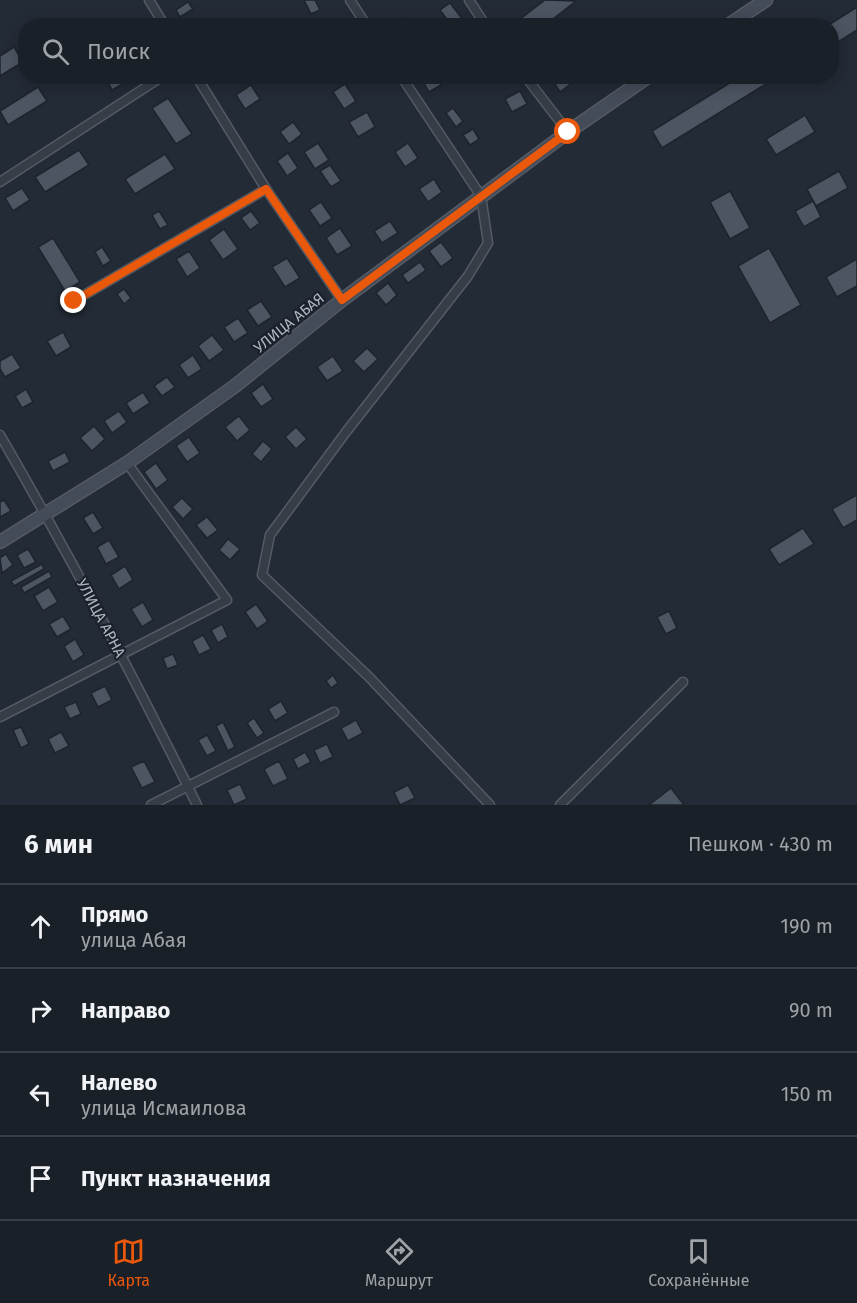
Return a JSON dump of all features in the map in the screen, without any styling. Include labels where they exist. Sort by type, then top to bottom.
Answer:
[{"type":"street","points":[[149,0],[160,18]]},
{"type":"street","points":[[350,0],[362,18]]},
{"type":"street","points":[[469,0],[481,18]]},
{"type":"street","points":[[739,18],[766,0]]},
{"type":"street","points":[[0,182],[151,84]]},
{"type":"street","points":[[201,84],[266,189],[342,300]]},
{"type":"street","points":[[406,84],[481,196],[488,243],[468,276],[346,432],[270,535],[262,575],[369,676],[490,805]]},
{"type":"street","points":[[531,84],[568,132]]},
{"type":"street","name":"УЛИЦА АБАЯ","points":[[0,542],[127,463],[235,386],[342,300],[568,132],[637,84]]},
{"type":"street","points":[[74,301],[266,189]]},
{"type":"street","name":"УЛИЦА АРНА","points":[[0,435],[46,514],[121,654],[197,805]]},
{"type":"street","points":[[0,717],[227,600],[127,463]]},
{"type":"street","points":[[560,805],[683,682]]},
{"type":"street","points":[[151,805],[334,712]]},
{"type":"building","points":[[304,0],[315,0],[320,10],[311,14]]},
{"type":"building","points":[[545,0],[576,1],[554,18],[522,18]]},
{"type":"building","points":[[188,2],[193,9],[180,17],[176,10]]},
{"type":"building","points":[[450,3],[462,18],[446,18],[440,10]]},
{"type":"building","points":[[857,7],[857,30],[839,42],[839,18]]},
{"type":"building","points":[[14,47],[18,54],[18,65],[0,76],[0,56]]},
{"type":"building","points":[[109,84],[123,84],[112,90]]},
{"type":"building","points":[[345,84],[356,101],[344,109],[333,92]]},
{"type":"building","points":[[424,84],[440,84],[441,85],[429,92]]},
{"type":"building","points":[[555,84],[570,84],[560,92]]},
{"type":"building","points":[[728,84],[766,84],[662,148],[652,131]]},
{"type":"building","points":[[251,85],[260,99],[245,109],[236,95]]},
{"type":"building","points":[[38,87],[47,101],[8,125],[0,111]]},
{"type":"building","points":[[520,91],[527,104],[512,112],[505,99]]},
{"type":"building","points":[[168,98],[192,134],[176,144],[152,108]]},
{"type":"building","points":[[453,108],[463,121],[456,127],[446,113]]},
{"type":"building","points":[[367,112],[375,127],[358,137],[349,122]]},
{"type":"building","points":[[805,115],[815,132],[776,155],[766,139]]},
{"type":"building","points":[[293,122],[302,134],[289,144],[280,132]]},
{"type":"building","points":[[473,129],[479,139],[470,145],[463,135]]},
{"type":"building","points":[[318,143],[329,160],[315,169],[304,152]]},
{"type":"building","points":[[408,143],[418,158],[405,167],[395,152]]},
{"type":"building","points":[[79,150],[89,165],[45,192],[35,177]]},
{"type":"building","points":[[288,153],[298,168],[287,176],[277,161]]},
{"type":"building","points":[[165,154],[175,169],[135,194],[125,179]]},
{"type":"building","points":[[330,165],[341,181],[331,187],[320,171]]},
{"type":"building","points":[[839,171],[848,188],[816,206],[807,189]]},
{"type":"building","points":[[434,179],[442,192],[428,202],[419,189]]},
{"type":"building","points":[[22,188],[30,200],[13,211],[5,198]]},
{"type":"building","points":[[730,191],[750,228],[730,239],[710,202]]},
{"type":"building","points":[[813,201],[821,217],[804,227],[795,211]]},
{"type":"building","points":[[321,202],[332,218],[320,226],[309,210]]},
{"type":"building","points":[[159,211],[168,225],[160,229],[152,215]]},
{"type":"building","points":[[251,211],[260,223],[250,230],[241,218]]},
{"type":"building","points":[[390,221],[398,233],[382,243],[374,231]]},
{"type":"building","points":[[340,228],[352,246],[337,255],[326,238]]},
{"type":"building","points":[[224,229],[238,249],[223,260],[209,240]]},
{"type":"building","points":[[53,238],[80,282],[65,291],[38,247]]},
{"type":"building","points":[[441,242],[453,258],[441,267],[429,251]]},
{"type":"building","points":[[102,247],[111,261],[103,266],[95,252]]},
{"type":"building","points":[[769,248],[801,305],[770,323],[738,266]]},
{"type":"building","points":[[189,251],[200,268],[187,277],[176,259]]},
{"type":"building","points":[[287,258],[300,278],[285,287],[272,267]]},
{"type":"building","points":[[857,259],[857,286],[837,297],[826,277]]},
{"type":"building","points":[[420,262],[426,270],[408,283],[402,275]]},
{"type":"building","points":[[388,283],[397,295],[386,305],[376,293]]},
{"type":"building","points":[[124,289],[131,298],[124,304],[117,294]]},
{"type":"building","points":[[261,301],[272,317],[258,326],[247,310]]},
{"type":"building","points":[[238,318],[248,333],[234,342],[224,327]]},
{"type":"building","points":[[63,332],[71,347],[56,356],[47,341]]},
{"type":"building","points":[[212,335],[224,350],[209,361],[198,346]]},
{"type":"building","points":[[367,348],[378,359],[364,372],[353,361]]},
{"type":"building","points":[[12,354],[21,368],[5,377],[0,369],[0,361]]},
{"type":"building","points":[[193,355],[202,369],[188,378],[179,365]]},
{"type":"building","points":[[333,356],[343,371],[327,381],[317,367]]},
{"type":"building","points":[[167,377],[175,387],[162,396],[154,386]]},
{"type":"building","points":[[263,384],[273,399],[261,407],[251,393]]},
{"type":"building","points":[[26,389],[33,402],[22,408],[15,396]]},
{"type":"building","points":[[143,392],[150,403],[133,414],[126,403]]},
{"type":"building","points":[[119,411],[127,422],[112,433],[104,421]]},
{"type":"building","points":[[239,416],[250,430],[237,441],[225,427]]},
{"type":"building","points":[[94,426],[105,439],[92,451],[80,438]]},
{"type":"building","points":[[296,427],[307,439],[296,449],[285,437]]},
{"type":"building","points":[[189,437],[200,453],[187,462],[176,446]]},
{"type":"building","points":[[263,441],[272,449],[261,462],[252,454]]},
{"type":"building","points":[[65,452],[70,462],[53,471],[48,461]]},
{"type":"building","points":[[156,463],[168,480],[156,489],[144,472]]},
{"type":"building","points":[[857,495],[857,520],[843,528],[832,509]]},
{"type":"building","points":[[182,498],[193,509],[183,519],[172,507]]},
{"type":"building","points":[[4,500],[11,511],[0,517],[0,502]]},
{"type":"building","points":[[93,512],[103,528],[93,534],[83,518]]},
{"type":"building","points":[[207,517],[218,530],[207,538],[196,525]]},
{"type":"building","points":[[803,528],[814,544],[779,565],[769,549]]},
{"type":"building","points":[[228,539],[240,549],[230,560],[219,550]]},
{"type":"building","points":[[109,540],[119,557],[106,564],[97,547]]},
{"type":"building","points":[[28,549],[36,562],[24,568],[17,555]]},
{"type":"building","points":[[6,554],[13,565],[2,573],[0,558]]},
{"type":"building","points":[[42,564],[44,569],[14,586],[11,581]]},
{"type":"building","points":[[125,566],[133,580],[119,589],[111,575]]},
{"type":"building","points":[[49,571],[52,577],[24,593],[21,587]]},
{"type":"building","points":[[49,587],[58,602],[43,611],[34,596]]},
{"type":"building","points":[[143,602],[153,620],[142,627],[131,609]]},
{"type":"building","points":[[256,604],[268,621],[257,629],[245,612]]},
{"type":"building","points":[[669,611],[677,628],[666,634],[657,617]]},
{"type":"building","points":[[63,616],[71,629],[57,637],[49,624]]},
{"type":"building","points":[[222,624],[228,637],[218,643],[211,630]]},
{"type":"building","points":[[203,635],[211,649],[199,655],[192,641]]},
{"type":"building","points":[[75,639],[84,655],[73,662],[64,646]]},
{"type":"building","points":[[173,654],[178,665],[167,669],[163,658]]},
{"type":"building","points":[[333,675],[338,683],[331,688],[326,681]]},
{"type":"building","points":[[105,686],[112,700],[98,707],[91,693]]},
{"type":"building","points":[[281,701],[288,713],[275,721],[268,709]]},
{"type":"building","points":[[76,702],[81,714],[70,719],[64,707]]},
{"type":"building","points":[[254,718],[264,733],[257,738],[247,723]]},
{"type":"building","points":[[356,720],[363,733],[348,741],[341,728]]},
{"type":"building","points":[[223,722],[235,747],[228,751],[216,726]]},
{"type":"building","points":[[21,727],[29,744],[21,748],[13,730]]},
{"type":"building","points":[[61,732],[69,746],[55,753],[48,739]]},
{"type":"building","points":[[207,735],[216,751],[207,756],[198,740]]},
{"type":"building","points":[[327,744],[333,757],[320,763],[314,750]]},
{"type":"building","points":[[305,752],[311,762],[298,769],[293,759]]},
{"type":"building","points":[[144,761],[155,782],[142,788],[131,767]]},
{"type":"building","points":[[279,761],[288,779],[273,786],[264,769]]},
{"type":"building","points":[[240,784],[247,799],[234,805],[227,790]]},
{"type":"building","points":[[408,785],[415,798],[400,805],[394,792]]},
{"type":"building","points":[[671,788],[684,805],[649,805]]},
{"type":"route","points":[[74,301],[266,189],[342,300],[568,132]]}]
